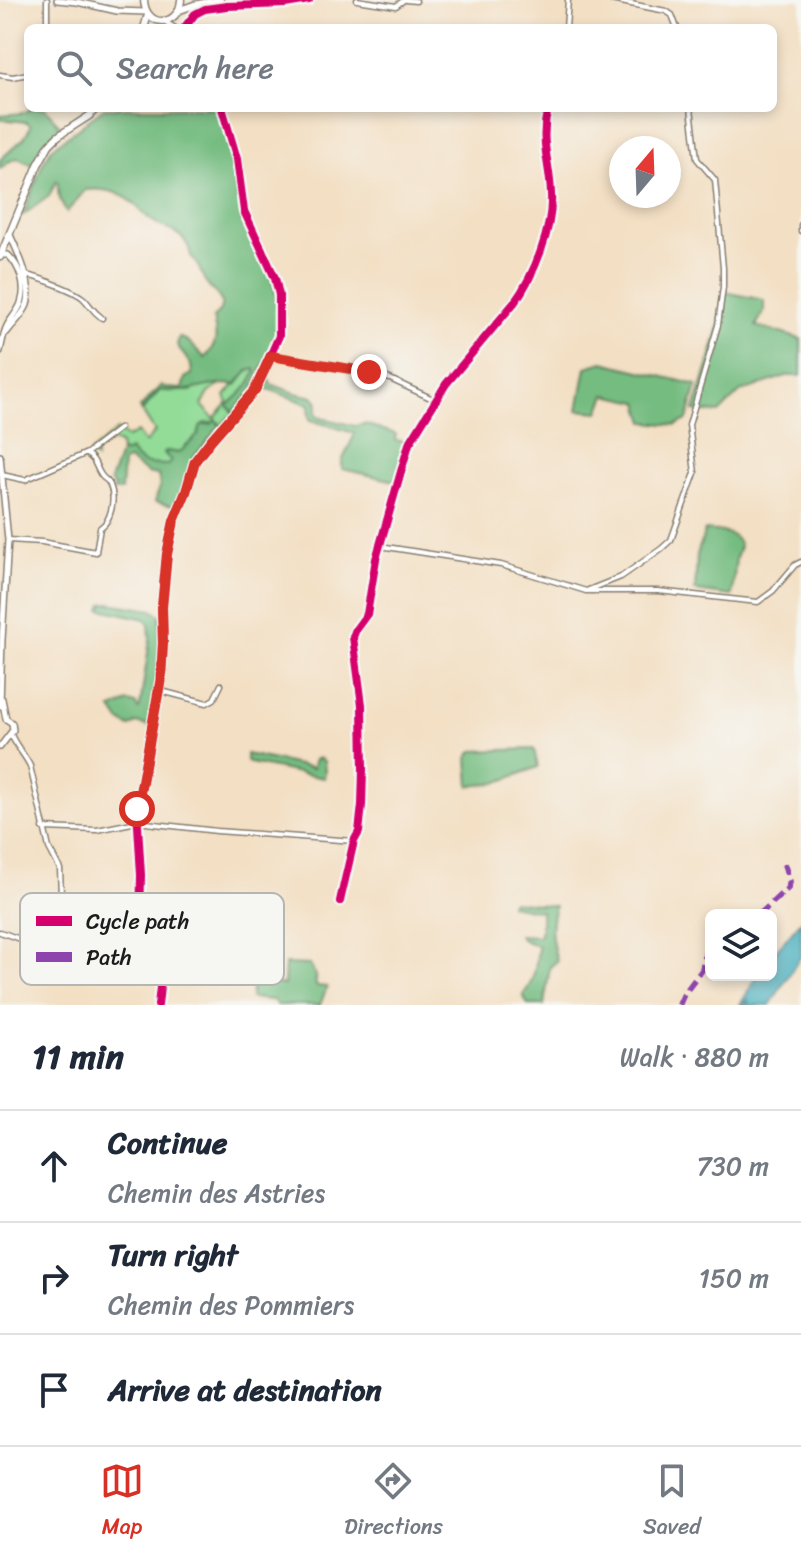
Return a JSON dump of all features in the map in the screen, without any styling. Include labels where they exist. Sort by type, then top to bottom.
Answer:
[{"type":"main road","points":[[143,0],[147,14],[145,24]]},
{"type":"main road","points":[[159,24],[174,18],[180,10],[181,0]]},
{"type":"main road","points":[[180,10],[220,0]]},
{"type":"main road","points":[[147,14],[162,21]]},
{"type":"main road","points":[[0,256],[3,243],[10,235],[49,145],[93,112]]},
{"type":"street","points":[[47,0],[47,24]]},
{"type":"street","points":[[57,0],[147,14]]},
{"type":"street","points":[[125,11],[143,0]]},
{"type":"street","points":[[187,24],[195,14],[205,9],[309,0]]},
{"type":"street","points":[[357,0],[396,6],[405,0],[416,1]]},
{"type":"street","points":[[566,24],[568,0]]},
{"type":"street","points":[[611,0],[666,11],[672,15],[675,24]]},
{"type":"street","points":[[174,18],[175,24]]},
{"type":"street","points":[[162,21],[168,24]]},
{"type":"street","points":[[0,75],[24,75]]},
{"type":"street","points":[[141,893],[137,809],[159,688],[162,607],[174,521],[195,461],[255,390],[279,336],[279,295],[270,265],[244,211],[237,159],[223,112]]},
{"type":"street","points":[[340,901],[354,841],[359,832],[362,805],[362,705],[354,633],[367,614],[380,546],[409,444],[446,384],[523,291],[535,267],[551,198],[543,129],[547,112]]},
{"type":"street","points":[[586,591],[621,577],[671,540],[695,473],[689,425],[718,325],[723,268],[715,180],[697,159],[691,112]]},
{"type":"street","points":[[801,225],[801,231]]},
{"type":"street","points":[[0,351],[7,325],[22,301],[20,257],[10,235]]},
{"type":"street","points":[[0,256],[4,254],[12,258],[23,275],[42,279],[79,296],[102,318]]},
{"type":"street","points":[[271,356],[369,372],[437,401]]},
{"type":"street","points":[[2,475],[25,480],[86,454],[120,428]]},
{"type":"street","points":[[8,540],[42,542],[96,552],[100,528],[107,523],[109,516],[112,492],[93,458],[86,454]]},
{"type":"street","points":[[0,456],[8,540],[2,585],[0,706]]},
{"type":"street","points":[[380,546],[501,565],[586,591],[667,592],[758,602],[773,591],[793,566],[801,562]]},
{"type":"street","points":[[159,688],[207,703],[214,699],[221,685]]},
{"type":"street","points":[[0,747],[13,727],[3,718],[1,695]]},
{"type":"street","points":[[8,737],[24,753],[30,766],[43,828],[60,869],[61,893]]},
{"type":"street","points":[[43,828],[97,830],[137,822],[354,841]]},
{"type":"street","points":[[0,932],[20,939]]},
{"type":"street","points":[[158,1005],[160,985]]},
{"type":"green space","points":[[48,112],[61,127],[42,147],[33,165],[18,158],[0,169],[0,160],[24,138],[31,126],[27,122],[0,119],[0,115]]},
{"type":"green space","points":[[99,112],[221,112],[235,157],[243,214],[270,272],[276,295],[278,332],[253,389],[234,412],[228,405],[247,387],[255,369],[248,371],[236,385],[179,391],[160,390],[142,411],[140,408],[161,385],[182,389],[185,378],[192,374],[191,365],[177,345],[179,337],[188,341],[205,358],[209,353],[216,335],[213,318],[220,311],[222,303],[206,284],[182,237],[151,220],[122,196],[110,191],[85,190],[67,212],[56,181],[49,196],[23,215],[52,148]]},
{"type":"green space","points":[[725,292],[764,300],[764,311],[756,326],[801,339],[801,376],[786,376],[740,392],[719,413],[694,411],[716,337]]},
{"type":"green space","points":[[603,362],[697,385],[687,420],[676,425],[645,422],[639,402],[606,395],[599,412],[578,410],[586,367]]},
{"type":"green space","points":[[255,368],[256,372],[243,394],[229,408],[234,412],[220,426],[219,422],[204,423],[199,435],[179,453],[167,451],[171,461],[168,465],[146,465],[121,451],[120,444],[112,441],[96,451],[96,459],[90,453],[117,430],[127,438],[137,432],[145,443],[155,432],[142,411],[160,390],[190,391],[200,386],[220,385],[209,393],[202,405],[214,419],[228,403],[225,396],[248,371]]},
{"type":"green space","points":[[266,375],[271,384],[314,397],[318,402],[318,417],[355,426],[365,424],[396,434],[395,440],[408,442],[395,481],[342,469],[342,461],[354,433],[310,420],[310,405],[266,388],[259,390]]},
{"type":"green space","points":[[216,420],[220,426],[193,458],[178,507],[155,502],[160,486],[158,475],[147,473],[129,460],[123,462],[121,491],[113,491],[116,486],[110,481],[121,451],[130,450],[147,464],[168,465],[171,461],[164,453],[179,453],[198,435],[201,425]]},
{"type":"green space","points":[[705,530],[730,534],[740,546],[732,596],[695,591],[697,555]]},
{"type":"green space","points":[[103,604],[152,610],[160,615],[158,671],[149,726],[136,723],[130,727],[120,721],[112,709],[128,702],[136,704],[138,709],[140,707],[150,639],[149,624],[145,619],[101,609]]},
{"type":"green space","points":[[534,749],[538,767],[496,783],[470,786],[468,758],[473,751]]},
{"type":"green space","points":[[246,754],[313,768],[314,760],[319,758],[324,761],[324,778],[250,763],[246,760]]},
{"type":"green space","points":[[511,901],[555,906],[552,934],[557,961],[550,967],[544,1005],[528,1005],[523,995],[536,966],[538,946],[519,935],[539,936],[541,911],[510,905]]},
{"type":"green space","points":[[285,964],[310,965],[316,986],[327,987],[320,1005],[277,1005],[273,1000],[251,998],[252,985],[284,985]]},
{"type":"water","points":[[801,921],[801,956],[770,1005],[747,1005],[748,1001],[740,1005],[754,981],[777,981],[777,949]]},
{"type":"marked path","points":[[765,909],[788,888],[790,882],[784,864]]},
{"type":"marked path","points":[[679,1005],[702,970],[705,956]]},
{"type":"cycle path","points":[[187,24],[195,14],[205,9],[309,0]]},
{"type":"cycle path","points":[[141,893],[137,809],[161,678],[162,607],[174,521],[195,461],[255,390],[279,336],[279,295],[275,278],[244,211],[237,159],[223,112]]},
{"type":"cycle path","points":[[340,901],[354,841],[359,832],[362,805],[362,705],[353,637],[367,614],[376,559],[409,444],[446,384],[514,303],[541,251],[551,207],[545,141],[547,112]]},
{"type":"cycle path","points":[[158,1005],[160,985]]},
{"type":"route","points":[[137,809],[161,678],[162,607],[167,554],[174,521],[195,461],[255,390],[271,356],[369,372]]}]
